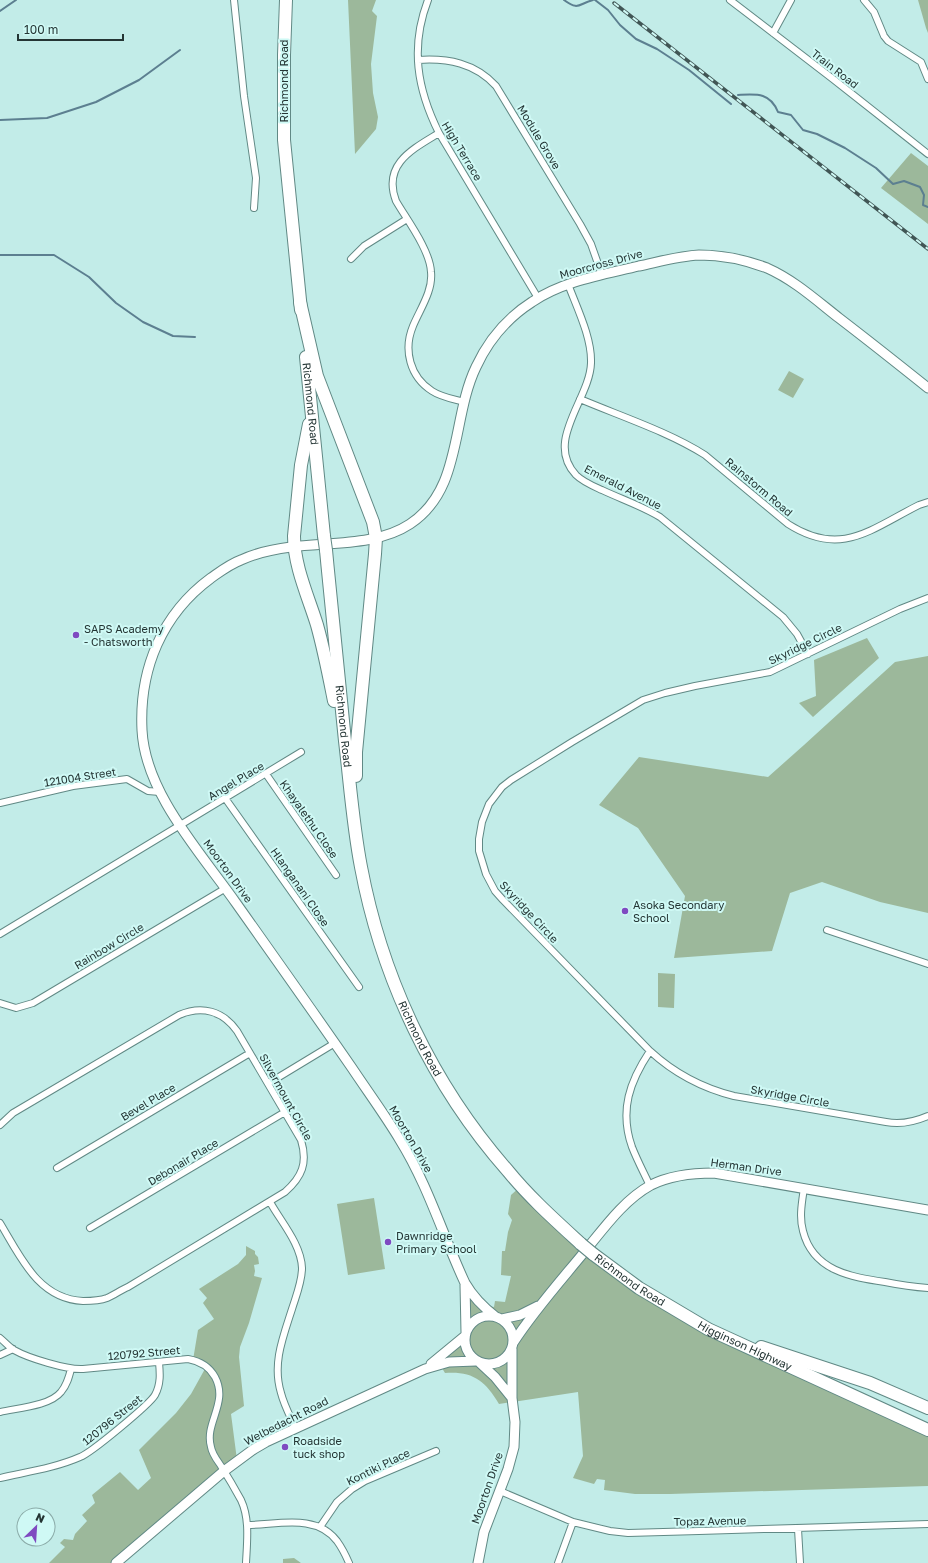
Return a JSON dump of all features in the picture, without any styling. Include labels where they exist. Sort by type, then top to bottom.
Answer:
[{"type":"highway","name":"Richmond Road","points":[[286,0],[284,55],[284,140],[348,772],[361,867],[371,913],[391,976],[419,1040],[441,1079],[466,1118],[507,1171],[535,1202],[593,1254],[645,1292],[699,1322]]},
{"type":"highway","points":[[300,302],[317,376],[373,522],[376,538],[356,752],[361,867]]},
{"type":"highway","points":[[311,413],[302,465],[294,546],[297,562],[317,627],[329,675],[348,772]]},
{"type":"highway","name":"Higginson Highway","points":[[699,1322],[780,1353],[864,1380],[928,1408]]},
{"type":"highway","name":"Higginson Highway","points":[[699,1322],[708,1329],[728,1339],[928,1430]]},
{"type":"street","points":[[234,0],[256,178],[254,208]]},
{"type":"street","name":"High Terrace","points":[[428,0],[419,28],[418,60],[418,74],[426,104],[439,133],[538,298]]},
{"type":"street","name":"Train Road","points":[[730,0],[928,154]]},
{"type":"street","points":[[772,33],[791,0]]},
{"type":"street","points":[[864,0],[874,12],[884,36],[888,41],[921,62],[928,79]]},
{"type":"street","name":"Module Grove","points":[[418,60],[440,59],[461,63],[481,72],[496,86],[586,234],[602,275]]},
{"type":"street","points":[[439,133],[411,151],[399,163],[394,175],[393,193],[429,259],[431,277],[428,293],[408,341],[411,365],[419,379],[433,391],[464,402]]},
{"type":"street","points":[[351,259],[364,246],[407,219]]},
{"type":"street","name":"Moorcross Drive","points":[[337,543],[388,535],[405,528],[422,516],[433,504],[450,471],[469,383],[479,361],[494,336],[515,315],[538,298],[568,284],[602,275],[658,262],[700,255],[734,259],[761,266],[786,278],[807,292],[928,388]]},
{"type":"street","name":"Emerald Avenue","points":[[568,284],[590,349],[591,366],[589,376],[566,435],[566,458],[569,467],[576,475],[592,486],[651,511],[660,517],[783,617],[792,627],[808,654]]},
{"type":"street","name":"Rainstorm Road","points":[[580,400],[668,436],[695,449],[705,455],[797,531],[816,538],[834,540],[853,538],[928,502]]},
{"type":"street","name":"Moorton Drive","points":[[337,543],[294,546],[253,555],[228,566],[194,591],[182,604],[165,627],[151,656],[144,684],[142,731],[146,755],[150,770],[160,792],[181,826],[335,1043],[386,1118],[416,1167],[465,1283],[481,1305],[499,1318]]},
{"type":"street","name":"Skyridge Circle","points":[[928,598],[900,609],[770,672],[695,686],[643,700],[572,742],[502,787],[493,798],[484,814],[480,830],[479,851],[486,874],[495,891],[503,900],[650,1051],[672,1070],[686,1079],[712,1090],[734,1096],[894,1124],[913,1122],[928,1116]]},
{"type":"street","name":"Angel Place","points":[[181,826],[301,752]]},
{"type":"street","name":"Khayalethu Close","points":[[266,774],[336,875]]},
{"type":"street","name":"121004 Street","points":[[0,803],[73,786],[126,779],[148,791],[160,792]]},
{"type":"street","name":"Hlanganani Close","points":[[225,798],[359,987]]},
{"type":"street","points":[[0,934],[181,826]]},
{"type":"street","name":"Rainbow Circle","points":[[0,1003],[16,1008],[33,1003],[226,888]]},
{"type":"street","points":[[827,930],[928,964]]},
{"type":"street","name":"Silvermount Circle","points":[[0,1125],[13,1113],[173,1018],[190,1010],[212,1011],[226,1018],[237,1031],[285,1112],[304,1148],[304,1163],[299,1177],[295,1184],[285,1192],[128,1287],[106,1298],[92,1301],[67,1298],[56,1295],[46,1288],[29,1271],[0,1223]]},
{"type":"street","points":[[268,1083],[335,1043]]},
{"type":"street","points":[[650,1051],[631,1085],[627,1101],[626,1119],[628,1137],[650,1186]]},
{"type":"street","name":"Bevel Place","points":[[57,1168],[250,1053]]},
{"type":"street","name":"Debonair Place","points":[[90,1228],[285,1112]]},
{"type":"street","name":"Herman Drive","points":[[513,1346],[526,1323],[625,1204],[650,1186],[674,1177],[700,1173],[743,1177],[928,1210]]},
{"type":"street","points":[[804,1188],[801,1219],[803,1233],[812,1251],[823,1262],[838,1272],[855,1278],[928,1288]]},
{"type":"street","points":[[270,1202],[294,1242],[301,1259],[302,1268],[298,1289],[280,1345],[277,1367],[281,1395],[295,1427]]},
{"type":"street","name":"Moorton Drive","points":[[465,1283],[466,1334]]},
{"type":"street","name":"Herman Drive","points":[[499,1318],[520,1315],[541,1304]]},
{"type":"street","points":[[478,1362],[490,1365],[499,1362],[507,1357],[513,1346],[511,1329],[499,1318],[487,1316],[478,1318],[471,1324],[466,1334],[467,1350],[478,1362],[495,1377],[512,1398]]},
{"type":"street","name":"Welbedacht Road","points":[[425,1369],[466,1334]]},
{"type":"street","name":"120792 Street","points":[[0,1338],[13,1349],[23,1354],[71,1369],[182,1359],[194,1360],[203,1364],[213,1374],[220,1394],[218,1408],[211,1428],[210,1442],[213,1454],[243,1505],[247,1525],[246,1563]]},
{"type":"street","name":"Moorton Drive","points":[[478,1563],[484,1532],[508,1469],[514,1447],[515,1422],[512,1398],[513,1346]]},
{"type":"street","points":[[0,1356],[13,1349]]},
{"type":"street","name":"120796 Street","points":[[0,1478],[67,1462],[87,1453],[155,1396],[159,1384],[159,1362]]},
{"type":"street","name":"Welbedacht Road","points":[[116,1563],[224,1471],[254,1449],[295,1427],[425,1369],[449,1362],[478,1362]]},
{"type":"street","points":[[0,1412],[54,1398],[66,1385],[71,1369]]},
{"type":"street","name":"Kontiki Place","points":[[320,1527],[337,1502],[352,1489],[436,1451]]},
{"type":"street","name":"Topaz Avenue","points":[[500,1491],[573,1522],[610,1531],[628,1533],[928,1524]]},
{"type":"street","points":[[247,1525],[290,1522],[320,1527],[337,1540],[349,1563]]},
{"type":"street","points":[[558,1563],[573,1522]]},
{"type":"street","points":[[798,1529],[800,1563]]},
{"type":"green space","points":[[348,0],[376,0],[372,11],[377,16],[371,64],[373,93],[378,117],[376,129],[355,154]]},
{"type":"green space","points":[[918,0],[928,0],[928,33],[926,28]]},
{"type":"green space","points":[[911,153],[928,166],[928,224],[881,188]]},
{"type":"green space","points":[[789,371],[804,379],[793,398],[778,390]]},
{"type":"green space","points":[[867,638],[879,658],[813,717],[799,703],[816,696],[814,660]]},
{"type":"green space","points":[[928,656],[928,913],[880,902],[822,882],[790,893],[772,951],[674,958],[685,896],[638,828],[599,805],[639,757],[768,777],[895,662]]},
{"type":"green space","points":[[658,973],[675,974],[674,1008],[658,1007]]},
{"type":"green space","points":[[520,1187],[530,1197],[667,1306],[928,1431],[928,1486],[635,1494],[604,1490],[605,1480],[597,1479],[594,1484],[573,1478],[583,1456],[578,1392],[499,1404],[483,1383],[463,1374],[445,1373],[437,1360],[465,1336],[465,1283],[482,1305],[494,1307],[495,1301],[505,1302],[511,1276],[501,1275],[502,1251],[505,1251],[508,1232],[512,1220],[508,1214],[511,1195]]},
{"type":"green space","points":[[374,1198],[385,1269],[348,1275],[337,1204]]},
{"type":"green space","points":[[246,1246],[255,1251],[255,1254],[258,1257],[259,1264],[254,1265],[254,1276],[262,1278],[249,1323],[240,1347],[239,1357],[244,1406],[231,1414],[237,1460],[116,1563],[49,1563],[65,1547],[60,1543],[64,1539],[73,1540],[75,1534],[87,1521],[82,1515],[95,1503],[92,1495],[120,1472],[138,1490],[151,1478],[139,1450],[176,1413],[191,1394],[206,1367],[193,1360],[198,1330],[214,1319],[203,1303],[207,1298],[199,1289],[238,1264],[246,1255]]},
{"type":"green space","points":[[294,1558],[301,1563],[283,1563],[283,1559]]},
{"type":"waterway","points":[[0,11],[16,0]]},
{"type":"waterway","points":[[564,0],[576,6],[593,0]]},
{"type":"waterway","points":[[595,0],[608,10],[620,25],[636,39],[657,49],[689,70],[731,104]]},
{"type":"waterway","points":[[0,120],[47,118],[96,102],[139,80],[180,50]]},
{"type":"waterway","points":[[738,95],[751,94],[767,98],[775,105],[778,112],[791,115],[803,130],[817,134],[845,148],[876,168],[893,184],[904,181],[920,187],[924,195],[923,205],[928,207]]},
{"type":"waterway","points":[[0,255],[54,255],[89,277],[116,303],[143,322],[173,336],[195,337]]},
{"type":"railway","points":[[614,3],[928,249]]},
{"type":"place","name":"SAPS Academy - Chatsworth","points":[[76,635]]},
{"type":"place","name":"Asoka Secondary School","points":[[625,911]]},
{"type":"place","name":"Dawnridge Primary School","points":[[388,1242]]},
{"type":"place","name":"Roadside tuck shop","points":[[285,1447]]}]
